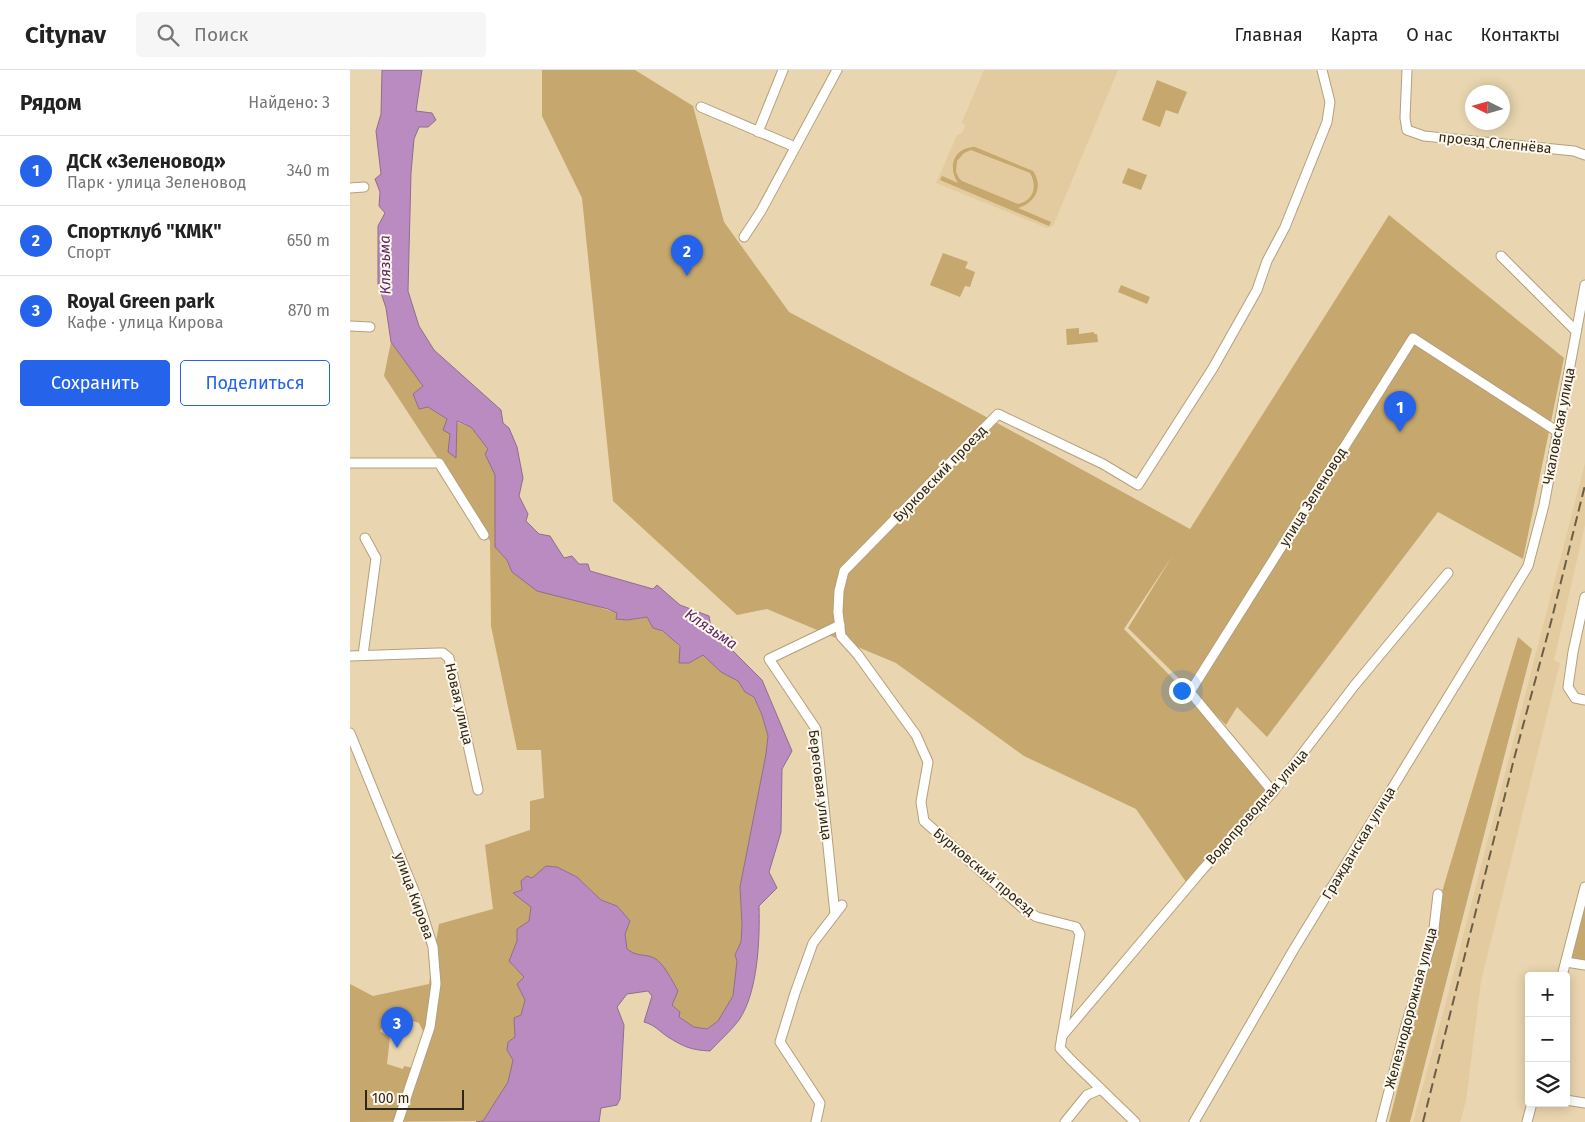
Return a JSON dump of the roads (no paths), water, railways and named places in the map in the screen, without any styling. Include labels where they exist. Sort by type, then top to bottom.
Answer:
[{"type":"street","points":[[758,132],[784,70]]},
{"type":"street","points":[[744,237],[761,211],[837,70]]},
{"type":"street","name":"Бурковский проезд","points":[[1061,1036],[1080,934],[1076,927],[1037,917],[1025,910],[924,821],[921,802],[928,762],[916,735],[858,655],[841,636],[839,591],[844,571],[998,414],[1102,464],[1138,485],[1213,368],[1257,290],[1267,261],[1285,227],[1327,122],[1330,102],[1322,70]]},
{"type":"street","name":"проезд Слепнёва","points":[[1407,70],[1406,130],[1424,136],[1574,151],[1585,155]]},
{"type":"street","points":[[701,107],[795,147]]},
{"type":"street","points":[[350,188],[364,187]]},
{"type":"street","points":[[1502,256],[1576,331]]},
{"type":"street","name":"Чкаловская улица","points":[[1528,566],[1544,505],[1585,285]]},
{"type":"street","points":[[350,326],[370,327]]},
{"type":"street","name":"улица Зеленовод","points":[[1273,792],[1190,692],[1413,338],[1558,432]]},
{"type":"street","points":[[350,463],[439,463],[484,535]]},
{"type":"street","points":[[363,655],[376,558],[365,538]]},
{"type":"street","name":"Гражданская улица","points":[[1194,1122],[1294,949],[1528,566]]},
{"type":"street","name":"Водопроводная улица","points":[[1061,1036],[1202,869],[1273,792],[1354,686],[1448,573]]},
{"type":"street","points":[[1585,597],[1573,652],[1568,687],[1575,698],[1585,700]]},
{"type":"street","name":"Береговая улица","points":[[835,914],[816,728],[768,659],[840,625]]},
{"type":"street","name":"Новая улица","points":[[350,656],[438,653],[449,658],[478,790]]},
{"type":"street","name":"улица Кирова","points":[[350,733],[419,904],[433,947],[436,984],[430,1027],[398,1122]]},
{"type":"street","points":[[1563,972],[1585,887]]},
{"type":"street","name":"Железнодорожная улица","points":[[1381,1122],[1406,1025],[1432,937],[1438,894]]},
{"type":"street","points":[[816,1122],[820,1104],[780,1042],[813,943],[842,905]]},
{"type":"street","points":[[1566,962],[1585,965]]},
{"type":"street","points":[[1061,1036],[1060,1048],[1135,1122]]},
{"type":"street","points":[[1065,1122],[1087,1096],[1101,1089]]},
{"type":"street","points":[[1570,1101],[1585,1103]]},
{"type":"street","points":[[1527,1122],[1531,1107]]},
{"type":"water","name":"Клязьма","points":[[382,70],[422,70],[416,111],[432,113],[436,120],[428,127],[419,127],[414,139],[411,173],[408,291],[419,326],[434,350],[501,410],[503,423],[509,428],[517,447],[523,478],[519,496],[528,514],[526,521],[539,534],[550,536],[564,558],[572,556],[579,564],[588,564],[590,571],[653,589],[657,585],[680,605],[709,616],[711,627],[732,637],[732,650],[762,680],[792,751],[782,769],[781,832],[769,872],[777,888],[759,906],[759,934],[754,980],[750,995],[739,1020],[710,1051],[693,1049],[683,1046],[654,1026],[644,1022],[652,996],[648,991],[627,994],[617,1007],[624,1025],[620,1099],[617,1105],[601,1108],[599,1122],[476,1122],[483,1121],[508,1082],[513,1060],[507,1050],[508,1042],[515,1037],[514,1018],[521,1015],[525,1000],[517,984],[524,977],[509,961],[517,941],[517,929],[529,921],[531,907],[513,893],[522,890],[521,881],[527,876],[532,878],[546,866],[557,867],[577,877],[601,900],[617,906],[630,921],[625,934],[627,949],[635,954],[654,958],[664,968],[678,991],[672,1005],[680,1012],[679,1017],[694,1027],[707,1029],[718,1021],[733,996],[737,961],[735,955],[741,942],[740,887],[768,736],[754,697],[745,692],[738,681],[721,672],[703,655],[689,663],[679,663],[680,646],[663,631],[653,628],[647,617],[627,620],[616,619],[617,613],[608,609],[537,591],[512,572],[507,560],[495,547],[495,475],[485,454],[488,449],[471,427],[457,421],[456,458],[448,452],[450,434],[443,430],[447,419],[428,407],[419,409],[413,394],[423,386],[391,342],[386,308],[378,284],[378,226],[385,213],[379,206],[380,192],[375,179],[381,174],[376,131],[381,114]]},
{"type":"railway","points":[[1423,1122],[1585,485]]},
{"type":"place","name":"Спортклуб \"КМК\"","points":[[687,276]]},
{"type":"place","name":"ДСК «Зеленовод»","points":[[1400,432]]},
{"type":"place","name":"Royal Green park","points":[[397,1048]]}]
